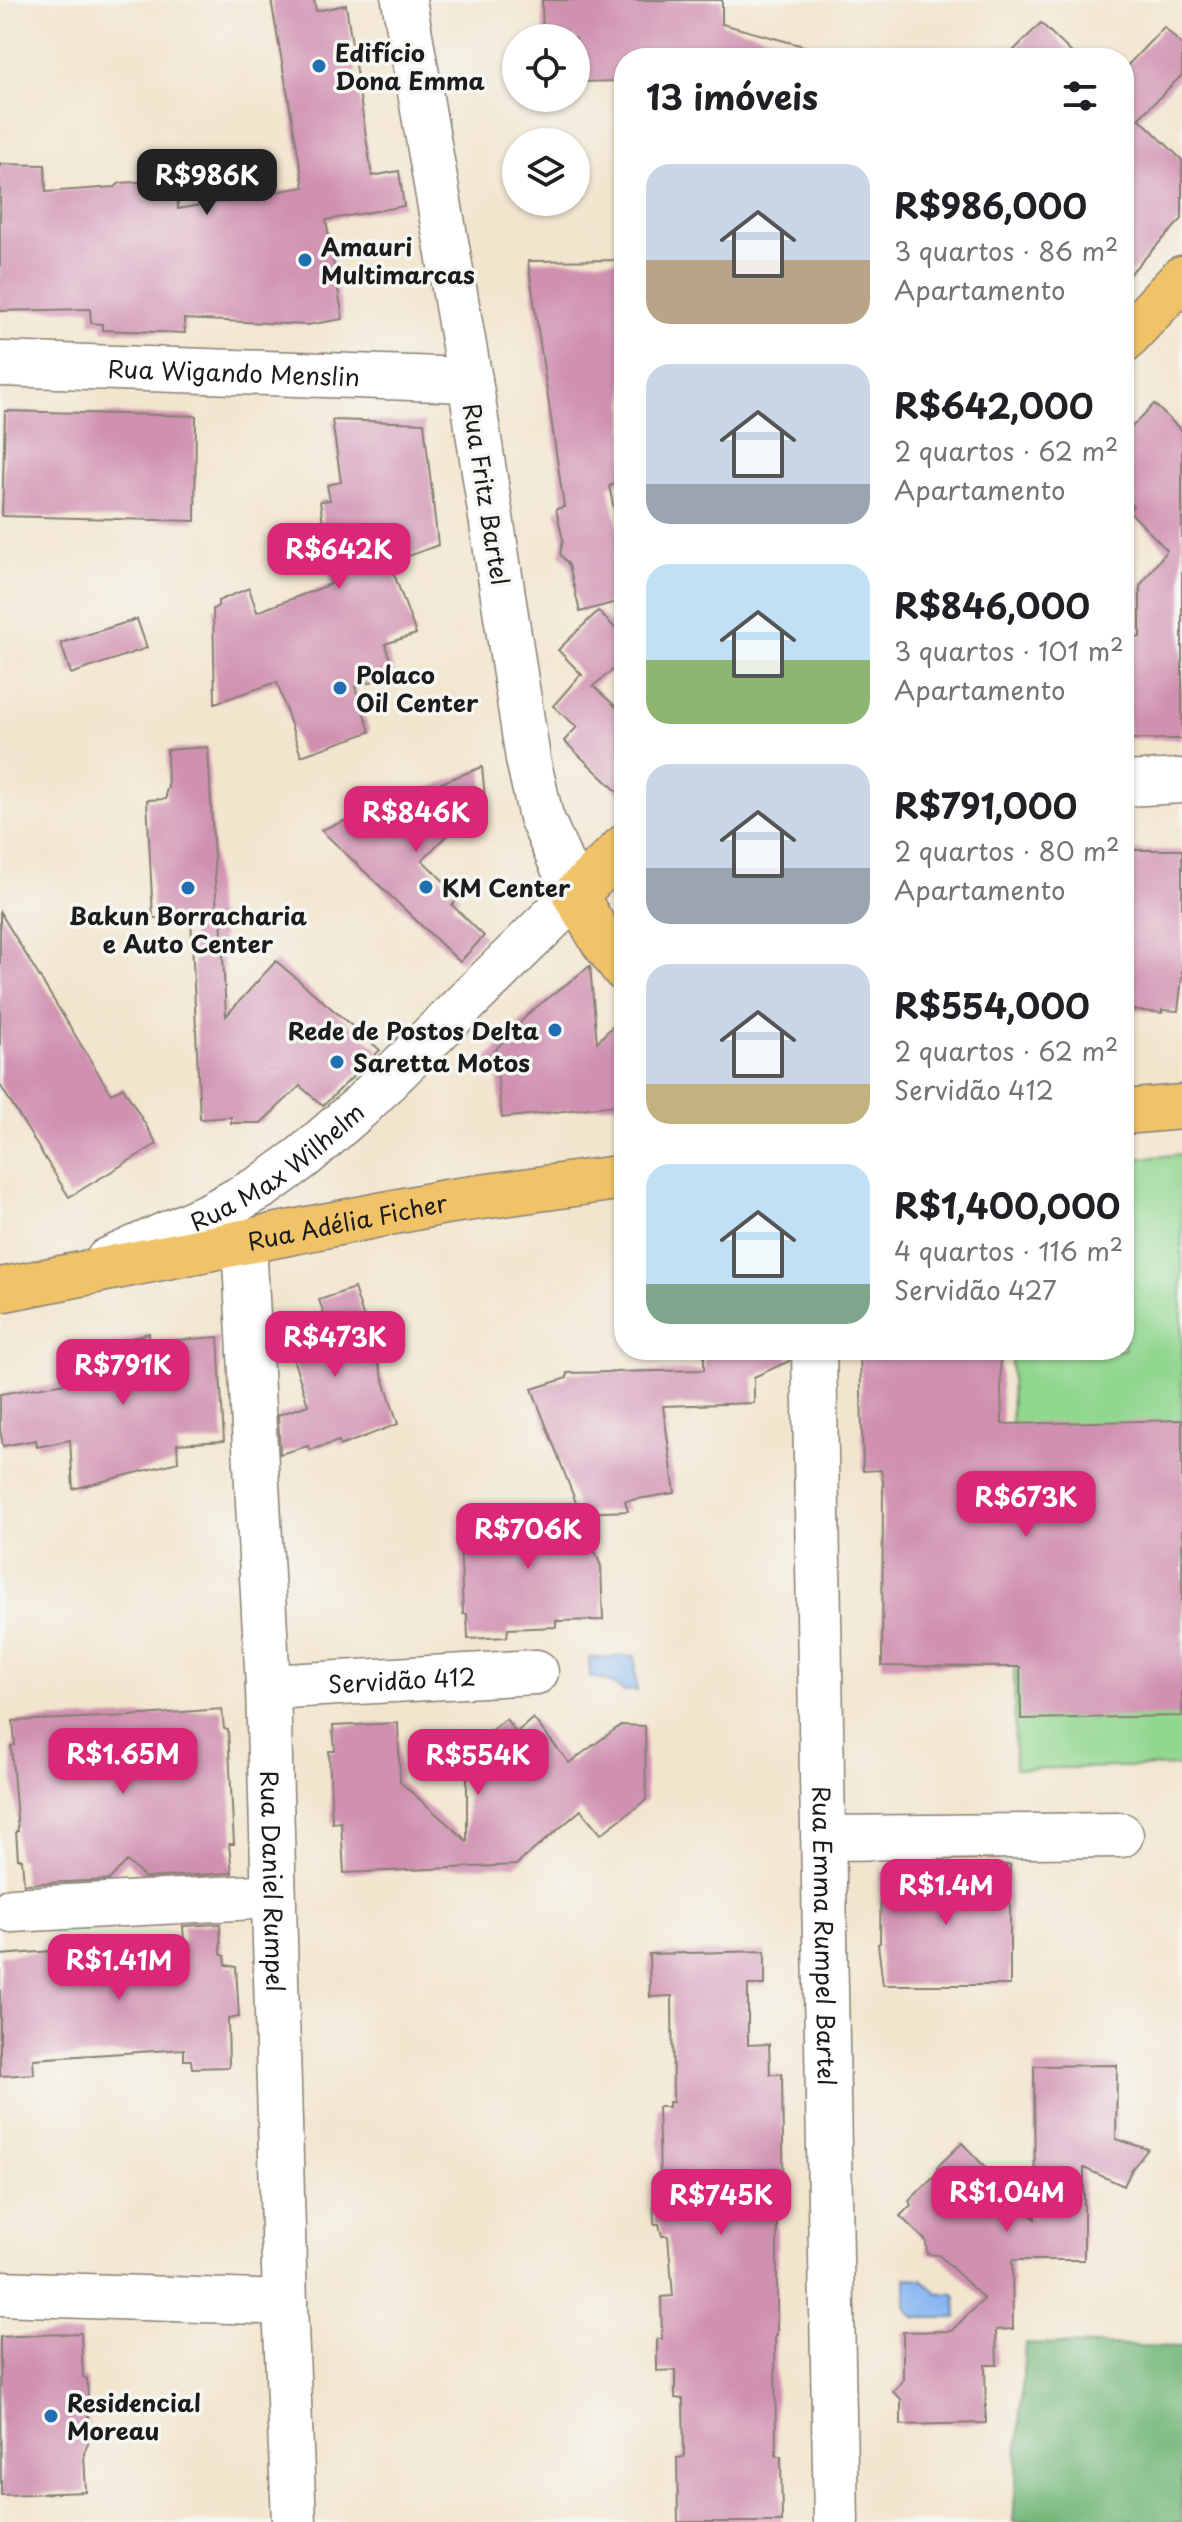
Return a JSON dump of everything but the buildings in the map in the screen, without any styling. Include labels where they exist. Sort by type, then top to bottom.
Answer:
[{"type":"main road","points":[[1134,329],[1182,278]]},
{"type":"main road","name":"Rua Max Wilhelm","points":[[575,895],[614,857]]},
{"type":"main road","name":"Rua Fritz Bartel","points":[[575,895],[614,956]]},
{"type":"main road","points":[[1134,1111],[1182,1107]]},
{"type":"main road","name":"Rua Adélia Ficher","points":[[0,1290],[445,1202],[614,1178]]},
{"type":"street","name":"Rua Fritz Bartel","points":[[404,0],[470,380],[528,759],[541,817],[575,895]]},
{"type":"street","name":"Rua Wigando Menslin","points":[[0,364],[470,380]]},
{"type":"street","points":[[1134,783],[1182,781]]},
{"type":"street","name":"Rua Max Wilhelm","points":[[71,1277],[211,1214],[263,1186],[303,1157],[359,1108],[575,895]]},
{"type":"street","name":"Rua Daniel Rumpel","points":[[244,1242],[268,1687],[294,2522]]},
{"type":"street","name":"Rua Emma Rumpel Bartel","points":[[814,1360],[836,2522]]},
{"type":"street","name":"Servidão 412","points":[[268,1687],[536,1672]]},
{"type":"street","points":[[825,1838],[1121,1835]]},
{"type":"street","points":[[12,1910],[273,1896]]},
{"type":"street","points":[[0,2293],[285,2303]]},
{"type":"green space","points":[[1182,1154],[1182,1766],[1015,1769],[1011,1360],[1134,1360],[1134,1159]]},
{"type":"green space","points":[[1025,2343],[1182,2347],[1182,2522],[1013,2522]]},
{"type":"water","points":[[635,1656],[637,1691],[623,1691],[606,1680],[590,1677],[589,1658]]},
{"type":"water","points":[[906,2278],[922,2279],[938,2294],[953,2293],[957,2318],[915,2318],[906,2309]]},
{"type":"place","name":"Edifício Dona Emma","points":[[319,66]]},
{"type":"place","name":"Amauri Multimarcas","points":[[305,260]]},
{"type":"place","name":"Polaco Oil Center","points":[[340,688]]},
{"type":"place","name":"KM Center","points":[[426,887]]},
{"type":"place","name":"Bakun Borracharia e Auto Center","points":[[188,888]]},
{"type":"place","name":"Rede de Postos Delta","points":[[555,1030]]},
{"type":"place","name":"Saretta Motos","points":[[337,1062]]},
{"type":"place","name":"Residencial Moreau","points":[[51,2416]]}]
